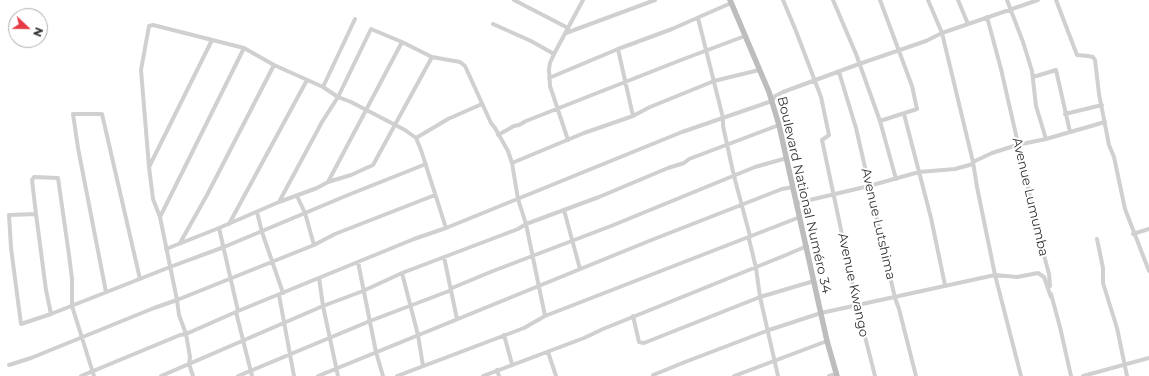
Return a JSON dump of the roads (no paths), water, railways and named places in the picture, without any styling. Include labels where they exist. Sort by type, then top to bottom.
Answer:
[{"type":"main road","name":"Boulevard National Numéro 34","points":[[731,2],[772,101],[779,125],[827,341],[836,375]]},
{"type":"street","points":[[514,0],[568,28]]},
{"type":"street","points":[[568,140],[555,104],[549,78],[550,63],[583,0]]},
{"type":"street","points":[[565,33],[654,0]]},
{"type":"street","points":[[783,0],[815,80]]},
{"type":"street","points":[[833,0],[856,54],[880,121],[896,179]]},
{"type":"street","points":[[880,0],[912,86],[917,109],[880,121]]},
{"type":"street","points":[[928,0],[942,33],[973,163],[995,275],[1021,376]]},
{"type":"street","points":[[958,0],[968,24]]},
{"type":"street","points":[[1007,0],[1023,42],[1033,77],[1036,106],[1046,139]]},
{"type":"street","points":[[81,376],[414,239],[446,228],[682,132],[772,101],[775,96],[783,92],[926,41],[942,33],[1038,0]]},
{"type":"street","points":[[1056,0],[1077,55],[1093,57],[1095,60],[1099,94],[1125,209],[1133,234],[1149,271]]},
{"type":"street","points":[[549,78],[698,18],[731,2]]},
{"type":"street","name":"Avenue Lumumba","points":[[987,17],[1001,69],[1017,145],[1049,274],[1051,297],[1060,327],[1071,376]]},
{"type":"street","points":[[698,18],[723,118],[723,126],[734,176],[750,236],[749,239],[756,268],[760,298],[776,360],[778,376]]},
{"type":"street","points":[[323,87],[355,19]]},
{"type":"street","points":[[493,24],[531,41],[554,54]]},
{"type":"street","points":[[192,376],[189,364],[190,357],[186,334],[179,315],[160,217],[154,199],[149,167],[141,70],[149,26],[153,25],[244,48],[274,65],[323,87],[338,97],[351,102],[405,130],[416,138],[426,164],[446,228]]},
{"type":"street","points":[[279,202],[322,122],[338,97],[371,29],[432,57],[460,62],[464,66],[498,135],[508,151],[512,163],[518,199],[526,224],[545,316]]},
{"type":"street","points":[[498,135],[514,126],[745,36]]},
{"type":"street","points":[[149,167],[212,40]]},
{"type":"street","points":[[328,182],[367,111],[402,42]]},
{"type":"street","points":[[160,217],[244,48]]},
{"type":"street","points":[[618,49],[633,116]]},
{"type":"street","points":[[166,249],[373,165],[432,57]]},
{"type":"street","points":[[180,244],[274,65]]},
{"type":"street","points":[[512,163],[633,116],[650,107],[714,81],[759,70]]},
{"type":"street","points":[[1033,77],[1056,70],[1070,132]]},
{"type":"street","name":"Avenue Lutshima","points":[[839,72],[856,128],[895,298],[916,376]]},
{"type":"street","points":[[229,224],[307,80]]},
{"type":"street","name":"Avenue Kwango","points":[[815,80],[821,97],[829,135],[822,140],[857,306],[875,376]]},
{"type":"street","points":[[416,138],[448,119],[482,104]]},
{"type":"street","points":[[1065,114],[1102,105]]},
{"type":"street","points":[[106,292],[78,148],[73,114],[102,114],[140,279]]},
{"type":"street","points":[[904,114],[945,285]]},
{"type":"street","points":[[797,203],[869,186],[919,172],[955,169],[973,163],[992,153],[1017,145],[1046,139],[1105,122]]},
{"type":"street","points":[[161,376],[242,340],[363,291],[402,273],[518,229],[526,224],[684,163],[689,159],[779,125]]},
{"type":"street","points":[[238,376],[330,337],[449,291],[452,288],[532,256],[734,176],[774,161],[787,158]]},
{"type":"street","points":[[36,214],[9,215],[11,248],[21,324],[72,306],[170,266],[262,232],[426,164]]},
{"type":"street","points":[[51,314],[46,290],[32,178],[58,178],[69,255],[72,306],[94,376]]},
{"type":"street","points":[[318,376],[538,285],[782,189],[793,187]]},
{"type":"street","points":[[9,365],[82,338],[314,245],[335,234],[435,195]]},
{"type":"street","points":[[297,196],[305,213],[314,245]]},
{"type":"street","points":[[564,210],[580,269]]},
{"type":"street","points":[[256,212],[283,293]]},
{"type":"street","points":[[397,376],[524,328],[545,316],[680,262],[734,244],[750,236],[800,217]]},
{"type":"street","points":[[219,228],[231,278],[242,340],[252,376]]},
{"type":"street","points":[[1133,234],[1149,229]]},
{"type":"street","points":[[1097,239],[1103,268],[1103,283],[1117,328],[1127,376]]},
{"type":"street","points":[[482,376],[584,338],[633,316],[756,268],[807,246]]},
{"type":"street","points":[[444,257],[452,288],[457,319]]},
{"type":"street","points":[[358,262],[376,352],[383,376]]},
{"type":"street","points":[[402,273],[418,335],[423,366]]},
{"type":"street","points":[[653,375],[769,330],[821,313],[995,275],[1017,277],[1038,273],[1044,277],[1051,297]]},
{"type":"street","points":[[319,278],[323,306],[338,376]]},
{"type":"street","points":[[633,316],[639,342],[644,343],[760,298],[814,282]]},
{"type":"street","points":[[279,295],[294,376]]},
{"type":"street","points":[[504,335],[512,364]]},
{"type":"street","points":[[734,376],[827,341]]},
{"type":"street","points":[[548,352],[556,376]]},
{"type":"street","points":[[1083,376],[1149,358]]},
{"type":"street","points":[[497,370],[499,376]]},
{"type":"street","points":[[829,376],[836,375]]}]
